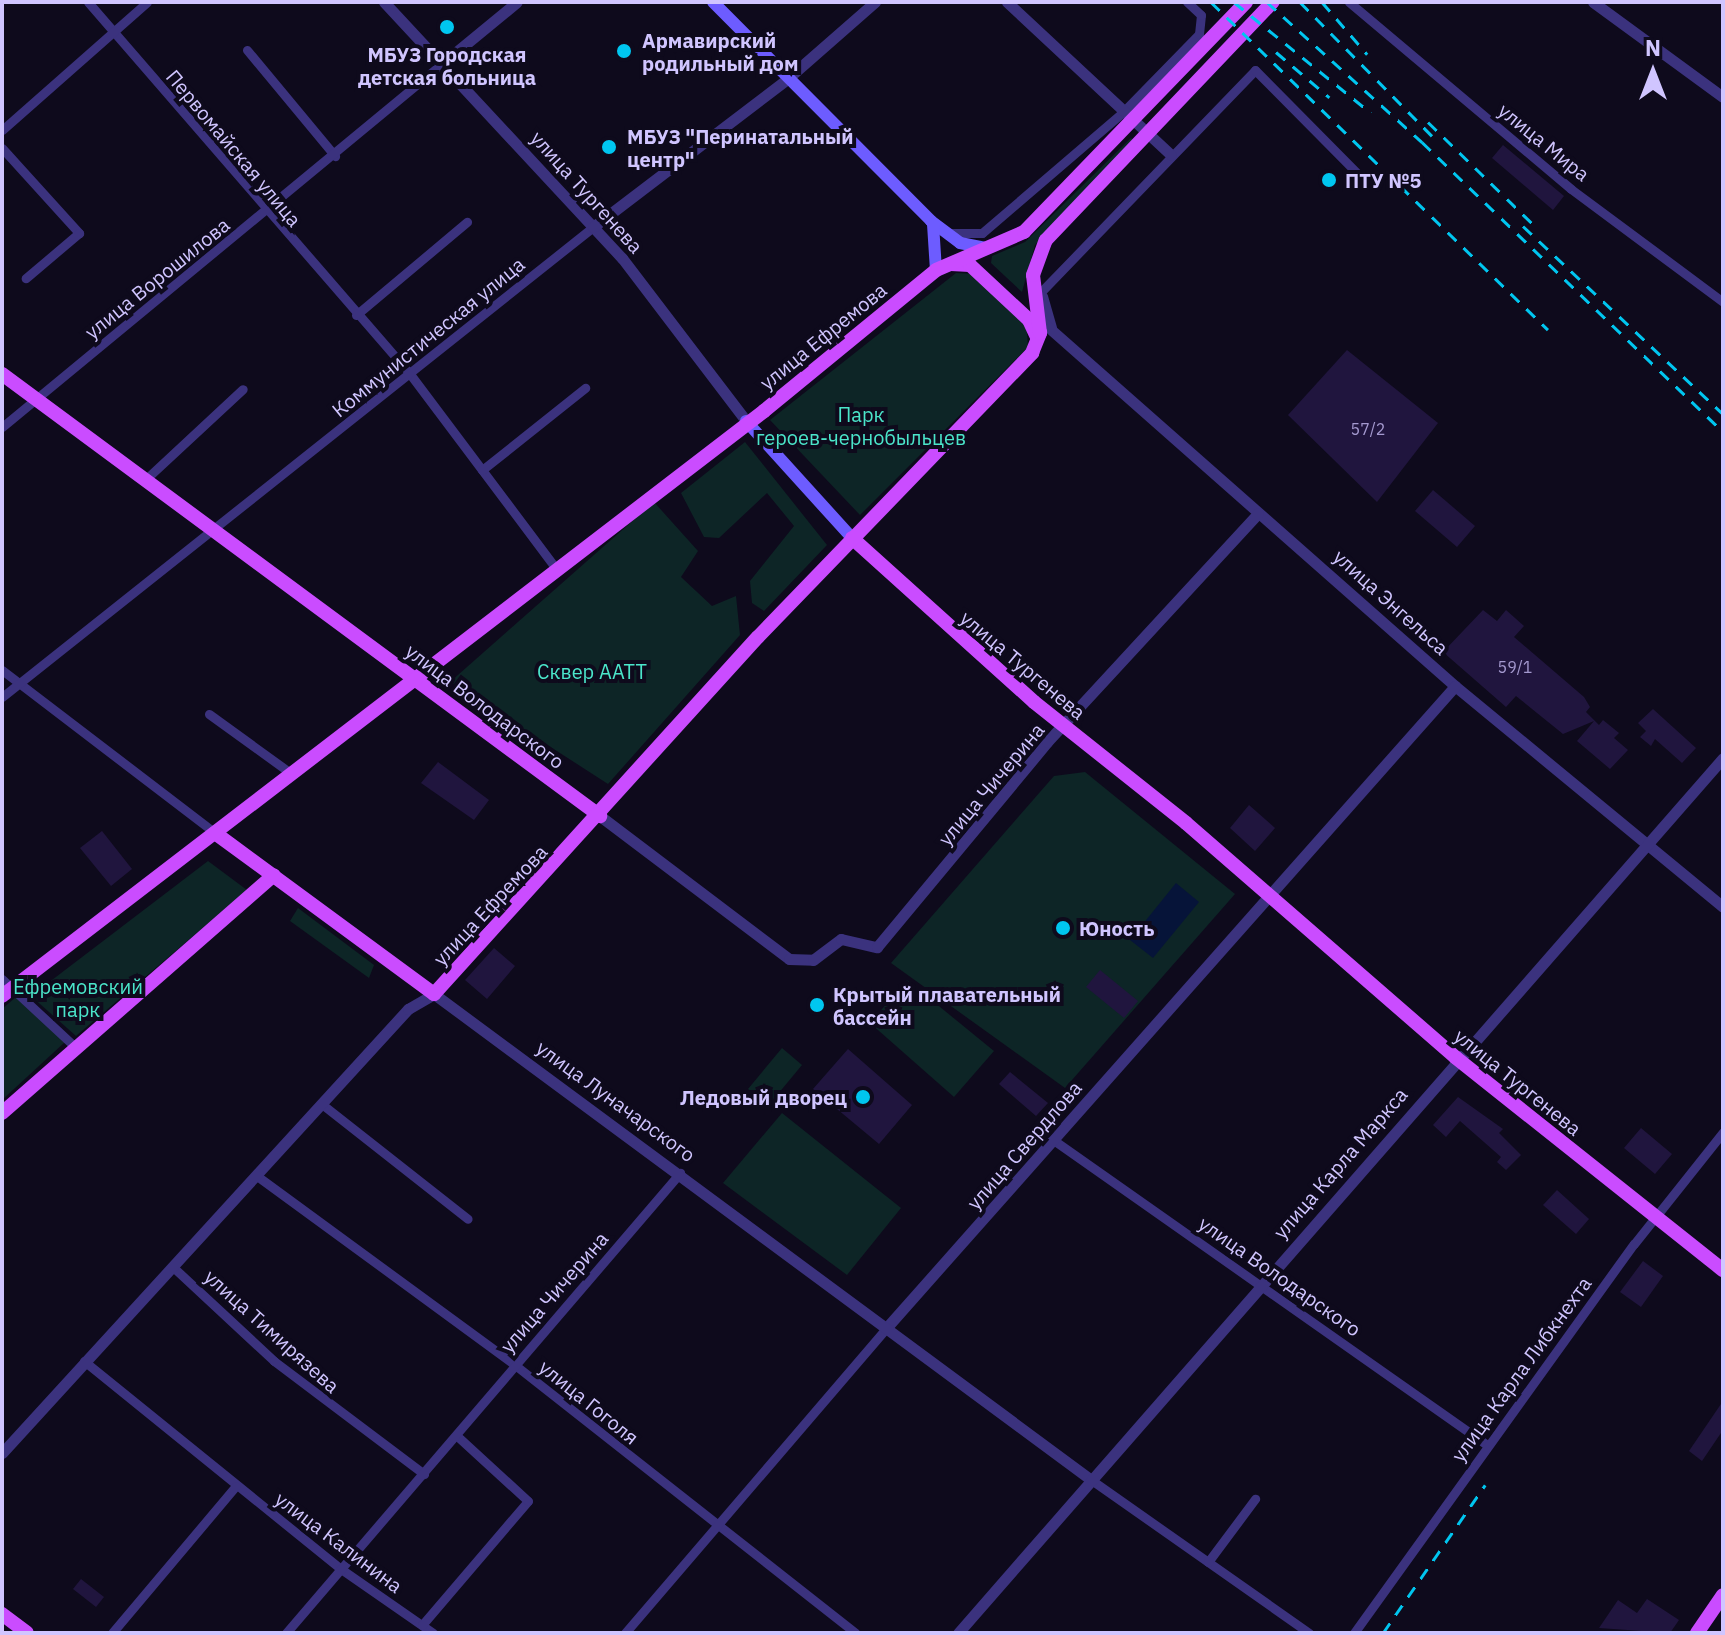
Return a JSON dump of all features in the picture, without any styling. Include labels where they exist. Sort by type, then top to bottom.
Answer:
[{"type":"main road","points":[[713,2],[931,221],[960,243],[992,248]]},
{"type":"main road","name":"улица Ефремова","points":[[5,987],[292,774],[412,677],[746,421],[938,269],[992,248],[1039,218],[1246,2]]},
{"type":"main road","points":[[1035,347],[1038,312],[1034,267],[1054,232],[1273,2]]},
{"type":"main road","points":[[931,221],[939,248],[938,269],[970,265],[1029,320],[1035,347]]},
{"type":"main road","name":"улица Ефремова","points":[[434,994],[852,538],[1035,347]]},
{"type":"main road","name":"улица Володарского","points":[[2,374],[600,816]]},
{"type":"main road","name":"улица Тургенева","points":[[746,421],[852,538],[1064,726],[1271,898],[1455,1057],[1723,1270]]},
{"type":"main road","name":"улица Луначарского","points":[[215,833],[434,994]]},
{"type":"main road","points":[[2,1113],[73,1045],[274,875]]},
{"type":"main road","points":[[1697,1633],[1723,1595]]},
{"type":"main road","points":[[2,1614],[27,1633]]},
{"type":"street","name":"Первомайская улица","points":[[88,2],[265,213],[410,374],[554,566]]},
{"type":"street","points":[[2,130],[147,2]]},
{"type":"street","name":"улица Тургенева","points":[[384,2],[444,62],[593,227],[746,421]]},
{"type":"street","name":"улица Ворошилова","points":[[2,427],[335,156],[517,2]]},
{"type":"street","name":"Коммунистическая улица","points":[[2,697],[216,531],[593,227],[787,79],[875,2]]},
{"type":"street","points":[[1007,2],[1171,155]]},
{"type":"street","points":[[931,221],[960,236],[982,233],[1123,112],[1199,34],[1201,15],[1187,2]]},
{"type":"street","name":"улица Мира","points":[[1349,2],[1571,189],[1723,302]]},
{"type":"street","points":[[1593,2],[1723,97]]},
{"type":"street","points":[[247,50],[335,156]]},
{"type":"street","points":[[1038,312],[1042,285],[1255,70],[1369,185]]},
{"type":"street","points":[[2,148],[79,233],[26,278]]},
{"type":"street","points":[[356,315],[467,222]]},
{"type":"street","points":[[1063,344],[1046,317],[1043,295],[1068,260]]},
{"type":"street","name":"улица Энгельса","points":[[1038,312],[1063,344],[1455,686],[1723,907]]},
{"type":"street","points":[[1035,347],[1047,343],[1063,344]]},
{"type":"street","points":[[482,470],[585,388]]},
{"type":"street","points":[[146,479],[243,389]]},
{"type":"street","name":"улица Чичерина","points":[[802,963],[841,939],[867,950],[889,937],[1064,726],[1258,513]]},
{"type":"street","name":"улица Луначарского","points":[[2,670],[215,833]]},
{"type":"street","name":"улица Свердлова","points":[[625,1633],[888,1326],[1052,1139],[1271,898],[1455,686]]},
{"type":"street","points":[[209,714],[292,774]]},
{"type":"street","name":"улица Карла Маркса","points":[[958,1633],[1455,1057],[1723,758]]},
{"type":"street","name":"улица Володарского","points":[[600,816],[802,963]]},
{"type":"street","points":[[5,987],[73,1045]]},
{"type":"street","name":"улица Луначарского","points":[[434,994],[888,1326],[1090,1479],[1309,1633]]},
{"type":"street","name":"улица Тимирязева","points":[[2,1453],[408,1009],[434,994]]},
{"type":"street","points":[[323,1105],[468,1219]]},
{"type":"street","name":"улица Карла Либкнехта","points":[[1354,1633],[1487,1445],[1723,1132]]},
{"type":"street","name":"улица Володарского","points":[[1052,1139],[1487,1445]]},
{"type":"street","name":"улица Чичерина","points":[[286,1633],[680,1173]]},
{"type":"street","name":"улица Гоголя","points":[[257,1176],[515,1365],[608,1444],[720,1523],[855,1633]]},
{"type":"street","name":"улица Тимирязева","points":[[174,1268],[274,1361],[424,1474]]},
{"type":"street","name":"улица Калинина","points":[[84,1361],[341,1569],[433,1633]]},
{"type":"street","points":[[422,1625],[528,1501],[457,1436]]},
{"type":"street","points":[[112,1633],[236,1486]]},
{"type":"street","points":[[1208,1562],[1255,1499]]},
{"type":"green space","points":[[1131,138],[1135,141],[1035,245],[1022,292],[991,263],[992,256],[1025,242]]},
{"type":"green space","name":"Парк героев-чернобыльцев","points":[[956,273],[975,274],[1026,321],[1028,347],[860,515],[770,420]]},
{"type":"green space","points":[[745,442],[827,545],[764,611],[752,603],[750,581],[794,526],[767,493],[719,538],[704,537],[681,493]]},
{"type":"green space","name":"Сквер ААТТ","points":[[654,502],[698,551],[681,577],[712,606],[736,596],[740,635],[608,784],[450,682]]},
{"type":"green space","name":"Юность","points":[[1085,772],[1235,894],[1065,1088],[891,963],[1054,776]]},
{"type":"green space","name":"Ефремовский парк","points":[[208,861],[247,890],[76,1036],[31,996]]},
{"type":"green space","points":[[298,908],[374,965],[369,978],[290,921]]},
{"type":"green space","points":[[907,980],[994,1051],[954,1097],[870,1023]]},
{"type":"green space","name":"Ефремовский парк","points":[[16,997],[65,1042],[2,1100],[2,1009]]},
{"type":"green space","points":[[782,1048],[802,1065],[768,1106],[748,1089]]},
{"type":"green space","points":[[782,1113],[901,1208],[847,1275],[723,1183]]},
{"type":"water","points":[[1176,883],[1199,902],[1153,958],[1130,940]]},
{"type":"building","points":[[1503,145],[1564,196],[1553,210],[1492,158]]},
{"type":"building","points":[[1347,350],[1438,423],[1377,502],[1288,415]]},
{"type":"building","points":[[1433,490],[1475,526],[1457,547],[1415,511]]},
{"type":"building","points":[[1483,610],[1497,621],[1506,610],[1524,626],[1514,637],[1584,697],[1590,707],[1586,712],[1599,725],[1603,720],[1619,733],[1614,738],[1628,750],[1610,769],[1577,741],[1594,721],[1563,734],[1516,696],[1506,707],[1443,652]]},
{"type":"building","points":[[1653,709],[1696,748],[1682,763],[1655,739],[1651,746],[1640,737],[1646,731],[1638,723]]},
{"type":"building","points":[[438,762],[489,800],[474,820],[421,783]]},
{"type":"building","points":[[1249,805],[1275,828],[1255,851],[1230,828]]},
{"type":"building","points":[[102,831],[132,869],[111,886],[80,848]]},
{"type":"building","points":[[494,948],[515,966],[487,999],[465,980]]},
{"type":"building","points":[[1100,970],[1138,1001],[1124,1018],[1086,987]]},
{"type":"building","name":"Ледовый дворец","points":[[848,1049],[912,1105],[879,1144],[813,1089]]},
{"type":"building","points":[[1010,1072],[1048,1103],[1036,1116],[999,1084]]},
{"type":"building","points":[[1458,1097],[1503,1129],[1499,1133],[1521,1155],[1506,1170],[1497,1162],[1501,1157],[1460,1121],[1446,1137],[1433,1125]]},
{"type":"building","points":[[1641,1128],[1672,1154],[1655,1174],[1624,1148]]},
{"type":"building","points":[[1557,1190],[1589,1219],[1576,1234],[1543,1205]]},
{"type":"building","points":[[1643,1261],[1663,1276],[1641,1307],[1620,1292]]},
{"type":"building","points":[[1723,1401],[1723,1430],[1702,1461],[1689,1451]]},
{"type":"building","points":[[81,1579],[104,1597],[96,1607],[73,1589]]},
{"type":"building","points":[[1647,1599],[1679,1620],[1670,1633],[1599,1628],[1618,1600],[1637,1613]]},
{"type":"railway","points":[[1211,2],[1548,330]]},
{"type":"railway","points":[[1234,2],[1371,113]]},
{"type":"railway","points":[[1267,2],[1422,142],[1723,432]]},
{"type":"railway","points":[[1300,2],[1432,136]]},
{"type":"railway","points":[[1322,2],[1367,54]]},
{"type":"railway","points":[[1276,52],[1329,97]]},
{"type":"railway","points":[[1428,122],[1537,228]]},
{"type":"railway","points":[[1523,226],[1723,414]]},
{"type":"railway","points":[[1383,1633],[1485,1485]]},
{"type":"place","name":"МБУЗ Городская детская больница","points":[[447,27]]},
{"type":"place","name":"Армавирский родильный дом","points":[[624,51]]},
{"type":"place","name":"МБУЗ \"Перинатальный центр\"","points":[[609,147]]},
{"type":"place","name":"ПТУ №5","points":[[1329,180]]},
{"type":"place","name":"Юность","points":[[1063,928]]},
{"type":"place","name":"Крытый плавательный бассейн","points":[[817,1005]]},
{"type":"place","name":"Ледовый дворец","points":[[863,1097]]}]
